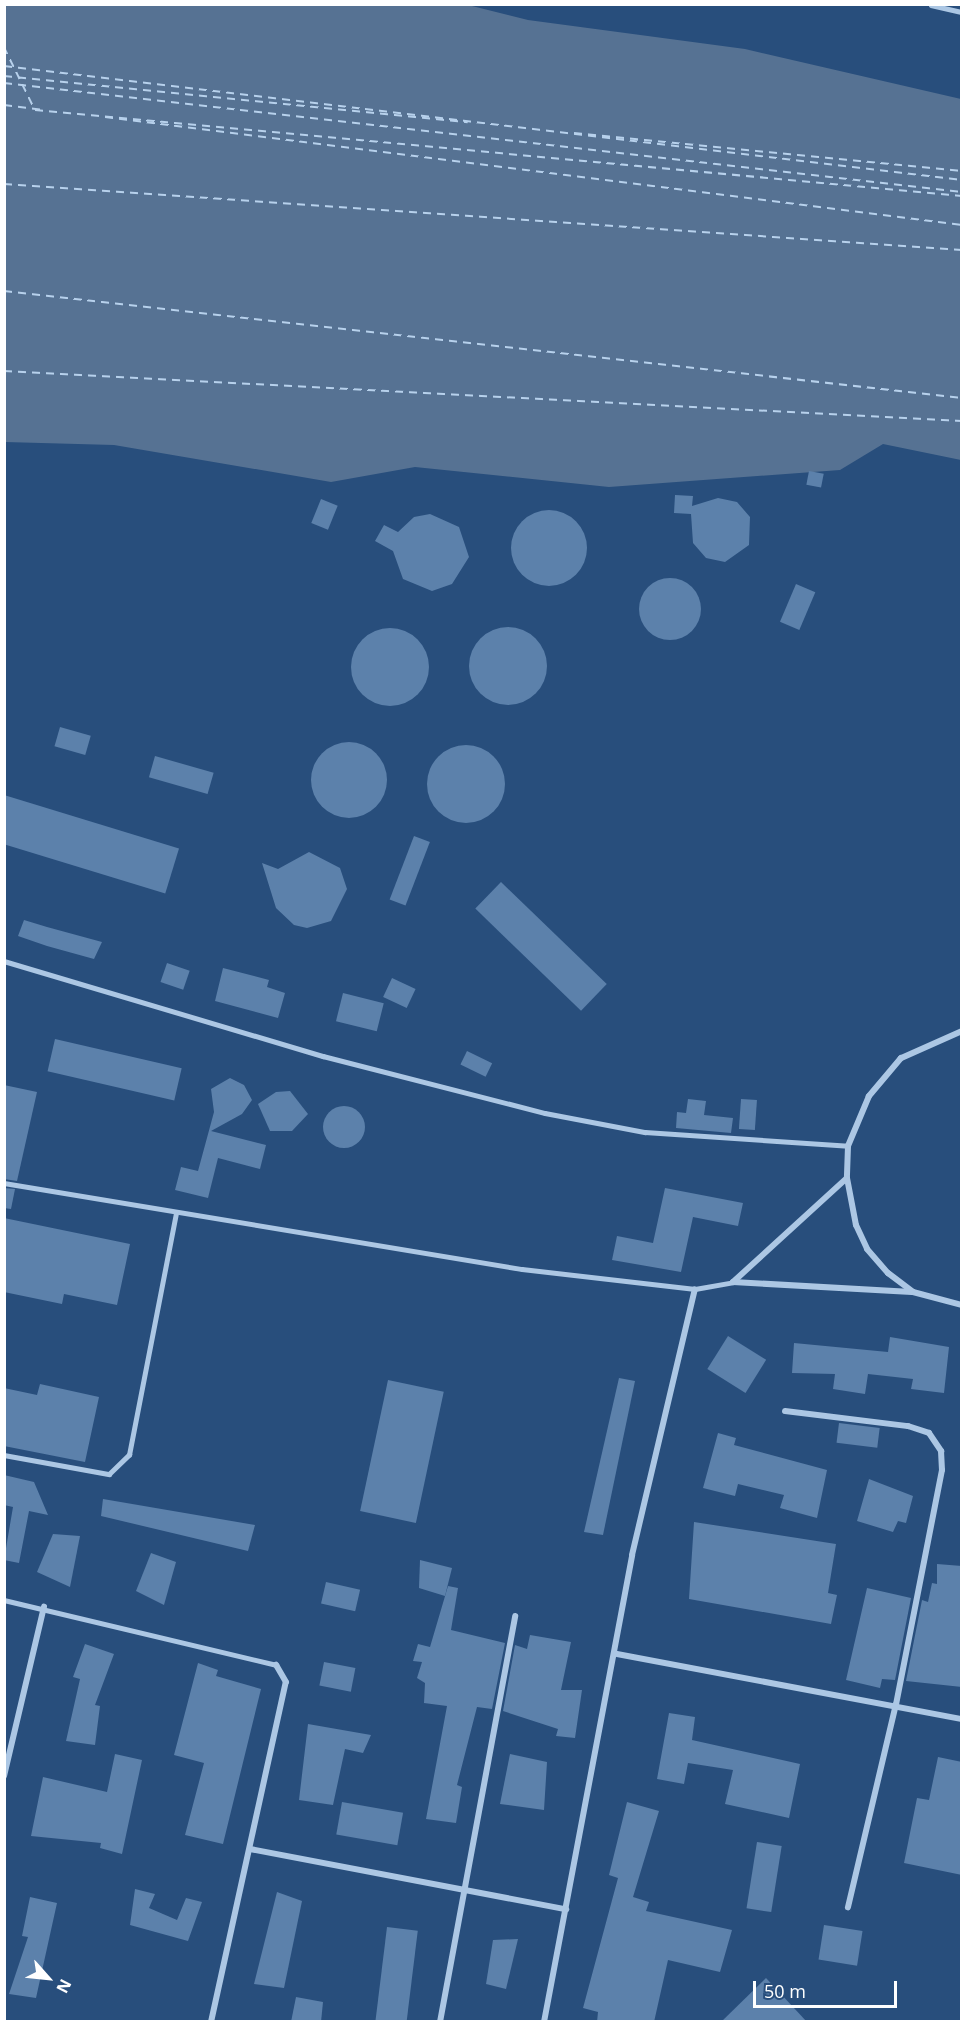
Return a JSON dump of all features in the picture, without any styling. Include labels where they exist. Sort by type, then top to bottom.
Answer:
[{"type":"street","points":[[913,1292],[867,1249],[847,1178],[848,1146],[869,1096],[901,1058],[962,1031]]},
{"type":"street","points":[[733,1282],[847,1178]]},
{"type":"street","points":[[733,1282],[913,1292],[962,1305]]},
{"type":"street","points":[[544,2022],[617,1654],[633,1555],[695,1289]]},
{"type":"street","points":[[785,1411],[908,1426],[929,1433],[941,1451],[896,1704],[848,1907]]},
{"type":"street","points":[[4,1776],[44,1607]]},
{"type":"street","points":[[440,2022],[467,1888],[515,1616]]},
{"type":"street","points":[[617,1654],[896,1704],[962,1719]]},
{"type":"street","points":[[211,2022],[286,1682],[276,1665]]},
{"type":"street","points":[[250,1849],[467,1888],[566,1909]]},
{"type":"lane","points":[[931,5],[962,12]]},
{"type":"lane","points":[[4,961],[323,1056],[545,1113],[645,1132],[848,1146]]},
{"type":"lane","points":[[4,1183],[176,1214],[522,1269],[695,1289],[733,1282]]},
{"type":"lane","points":[[4,1455],[109,1474],[129,1455],[176,1214]]},
{"type":"lane","points":[[4,1600],[44,1607],[276,1665]]},
{"type":"water","points":[[5,5],[468,5],[528,20],[745,49],[961,99],[961,460],[883,444],[840,470],[609,487],[415,467],[331,482],[114,445],[5,442]]},
{"type":"building","points":[[809,471],[824,474],[821,488],[806,485]]},
{"type":"building","points":[[675,495],[693,496],[692,506],[718,498],[737,502],[750,517],[749,545],[725,562],[706,558],[693,543],[691,514],[674,513]]},
{"type":"building","points":[[321,499],[338,506],[328,530],[311,523]]},
{"type":"building","points":[[549,510],[563,513],[576,521],[584,534],[587,548],[584,562],[576,575],[563,583],[549,586],[535,583],[522,575],[514,562],[511,548],[514,534],[522,521],[535,513]]},
{"type":"building","points":[[430,514],[459,527],[469,557],[452,584],[432,591],[403,579],[393,551],[375,541],[384,525],[398,532],[414,517]]},
{"type":"building","points":[[664,578],[676,578],[692,587],[699,597],[701,609],[699,621],[692,631],[676,640],[664,640],[653,635],[644,626],[639,615],[639,603],[644,592],[653,583]]},
{"type":"building","points":[[796,584],[815,592],[799,630],[780,622]]},
{"type":"building","points":[[500,627],[516,627],[530,633],[541,644],[547,658],[547,674],[541,688],[530,699],[516,705],[500,705],[486,699],[475,688],[469,674],[469,658],[475,644],[486,633]]},
{"type":"building","points":[[382,628],[398,628],[412,634],[423,645],[429,659],[429,675],[423,689],[412,700],[398,706],[382,706],[368,700],[357,689],[351,675],[351,659],[357,645],[368,634]]},
{"type":"building","points":[[60,727],[91,736],[85,755],[54,746]]},
{"type":"building","points":[[349,742],[363,745],[376,753],[384,766],[387,780],[384,794],[376,807],[363,815],[349,818],[335,815],[322,807],[314,794],[311,780],[314,766],[322,753],[335,745]]},
{"type":"building","points":[[466,745],[481,748],[493,757],[502,769],[505,784],[502,799],[493,811],[481,820],[466,823],[451,820],[439,811],[430,799],[427,784],[430,769],[439,757],[451,748]]},
{"type":"building","points":[[155,756],[214,773],[208,794],[149,777]]},
{"type":"building","points":[[4,795],[179,849],[165,893],[4,844]]},
{"type":"building","points":[[414,836],[430,842],[406,906],[390,899]]},
{"type":"building","points":[[309,852],[340,868],[347,889],[331,921],[307,928],[294,925],[276,908],[262,863],[278,869]]},
{"type":"building","points":[[501,882],[607,984],[581,1011],[475,909]]},
{"type":"building","points":[[24,920],[102,942],[94,959],[47,946],[18,936]]},
{"type":"building","points":[[167,963],[190,971],[183,990],[160,982]]},
{"type":"building","points":[[223,968],[269,980],[267,987],[285,993],[278,1018],[215,1001]]},
{"type":"building","points":[[392,978],[416,989],[407,1008],[383,997]]},
{"type":"building","points":[[343,993],[384,1003],[377,1031],[336,1021]]},
{"type":"building","points":[[55,1039],[182,1068],[174,1100],[48,1071]]},
{"type":"building","points":[[467,1051],[492,1063],[486,1077],[460,1064]]},
{"type":"building","points":[[230,1078],[244,1085],[252,1100],[242,1114],[211,1131],[266,1145],[260,1169],[218,1158],[208,1198],[175,1190],[181,1167],[198,1171],[214,1112],[211,1089]]},
{"type":"building","points":[[4,1085],[37,1092],[17,1181],[4,1179]]},
{"type":"building","points":[[290,1091],[308,1114],[292,1131],[270,1131],[258,1104],[276,1092]]},
{"type":"building","points":[[688,1099],[706,1101],[704,1115],[733,1118],[731,1133],[676,1128],[677,1112],[686,1113]]},
{"type":"building","points":[[741,1099],[757,1100],[755,1130],[739,1129]]},
{"type":"building","points":[[344,1106],[352,1107],[359,1112],[364,1119],[364,1135],[359,1142],[352,1147],[344,1148],[336,1147],[329,1142],[324,1135],[323,1127],[324,1119],[329,1112],[336,1107]]},
{"type":"building","points":[[4,1188],[15,1189],[11,1209],[4,1208]]},
{"type":"building","points":[[665,1188],[743,1203],[738,1226],[693,1217],[681,1272],[612,1260],[617,1236],[653,1243]]},
{"type":"building","points":[[4,1218],[130,1244],[117,1305],[64,1294],[62,1304],[4,1292]]},
{"type":"building","points":[[728,1336],[766,1360],[745,1393],[707,1369]]},
{"type":"building","points":[[890,1337],[949,1347],[944,1393],[911,1389],[913,1379],[868,1374],[865,1394],[833,1389],[835,1374],[792,1373],[794,1343],[888,1352]]},
{"type":"building","points":[[619,1378],[635,1381],[603,1535],[584,1532]]},
{"type":"building","points":[[388,1380],[444,1392],[416,1523],[360,1511]]},
{"type":"building","points":[[40,1384],[99,1397],[85,1462],[4,1446],[4,1388],[37,1395]]},
{"type":"building","points":[[839,1423],[880,1428],[877,1448],[837,1443]]},
{"type":"building","points":[[718,1433],[736,1438],[734,1445],[827,1470],[817,1518],[780,1508],[784,1495],[738,1484],[735,1496],[703,1488]]},
{"type":"building","points":[[4,1475],[34,1482],[48,1515],[29,1511],[19,1563],[4,1560],[13,1507],[4,1505]]},
{"type":"building","points":[[869,1479],[913,1496],[906,1523],[898,1521],[893,1532],[857,1521]]},
{"type":"building","points":[[103,1499],[255,1525],[248,1551],[101,1516]]},
{"type":"building","points":[[694,1522],[836,1544],[828,1593],[837,1595],[831,1624],[689,1599]]},
{"type":"building","points":[[53,1534],[80,1536],[70,1587],[37,1572]]},
{"type":"building","points":[[151,1553],[176,1562],[164,1605],[136,1591]]},
{"type":"building","points":[[420,1560],[452,1568],[445,1596],[419,1588]]},
{"type":"building","points":[[937,1564],[962,1566],[962,1687],[906,1681],[922,1600],[928,1602],[932,1583],[937,1584]]},
{"type":"building","points":[[326,1582],[360,1590],[355,1611],[321,1603]]},
{"type":"building","points":[[448,1586],[458,1588],[451,1630],[505,1643],[492,1709],[477,1707],[457,1785],[462,1787],[456,1823],[426,1819],[447,1706],[424,1703],[425,1683],[417,1678],[422,1662],[413,1661],[418,1644],[430,1647]]},
{"type":"building","points":[[867,1588],[911,1598],[895,1680],[882,1679],[880,1688],[846,1680]]},
{"type":"building","points":[[530,1635],[571,1642],[561,1690],[582,1690],[575,1738],[556,1736],[558,1729],[503,1711],[515,1645],[527,1649]]},
{"type":"building","points":[[85,1644],[114,1654],[95,1705],[100,1706],[95,1745],[66,1741],[80,1679],[73,1677]]},
{"type":"building","points":[[324,1662],[355,1668],[351,1692],[319,1686]]},
{"type":"building","points":[[198,1663],[218,1670],[216,1676],[261,1689],[223,1844],[185,1835],[204,1763],[174,1755]]},
{"type":"building","points":[[669,1713],[695,1717],[692,1740],[800,1764],[789,1818],[725,1804],[733,1770],[688,1763],[684,1784],[657,1779]]},
{"type":"building","points":[[308,1724],[371,1735],[363,1753],[345,1749],[333,1805],[299,1800]]},
{"type":"building","points":[[115,1754],[142,1760],[122,1854],[100,1848],[101,1843],[31,1836],[43,1777],[107,1792]]},
{"type":"building","points":[[510,1754],[547,1762],[544,1810],[500,1804]]},
{"type":"building","points":[[938,1757],[962,1762],[962,1875],[904,1863],[917,1798],[929,1800]]},
{"type":"building","points":[[342,1802],[403,1813],[397,1845],[336,1834]]},
{"type":"building","points":[[627,1802],[659,1811],[633,1897],[649,1902],[646,1911],[732,1930],[720,1972],[668,1960],[654,2022],[597,2022],[598,2012],[583,2008],[618,1878],[609,1875]]},
{"type":"building","points":[[757,1842],[782,1846],[771,1912],[747,1908]]},
{"type":"building","points":[[135,1889],[155,1894],[149,1908],[177,1920],[186,1898],[202,1902],[188,1941],[130,1925]]},
{"type":"building","points":[[277,1892],[302,1901],[284,1988],[254,1984]]},
{"type":"building","points":[[30,1897],[57,1903],[36,1998],[9,1994],[28,1937],[22,1936]]},
{"type":"building","points":[[824,1925],[863,1931],[857,1966],[819,1960]]},
{"type":"building","points":[[387,1927],[418,1931],[407,2022],[375,2021]]},
{"type":"building","points":[[518,1939],[506,1989],[486,1984],[493,1940]]},
{"type":"building","points":[[766,1978],[807,2022],[721,2022]]},
{"type":"building","points":[[296,1997],[323,2002],[321,2022],[291,2022]]},
{"type":"ferry route","points":[[4,47],[35,110],[962,196]]},
{"type":"ferry route","points":[[4,66],[962,180]]},
{"type":"ferry route","points":[[4,76],[468,122]]},
{"type":"ferry route","points":[[4,83],[962,192]]},
{"type":"ferry route","points":[[4,105],[44,110]]},
{"type":"ferry route","points":[[105,117],[962,225]]},
{"type":"ferry route","points":[[574,133],[962,171]]},
{"type":"ferry route","points":[[4,184],[962,250]]},
{"type":"ferry route","points":[[4,291],[962,398]]},
{"type":"ferry route","points":[[4,371],[962,421]]}]
